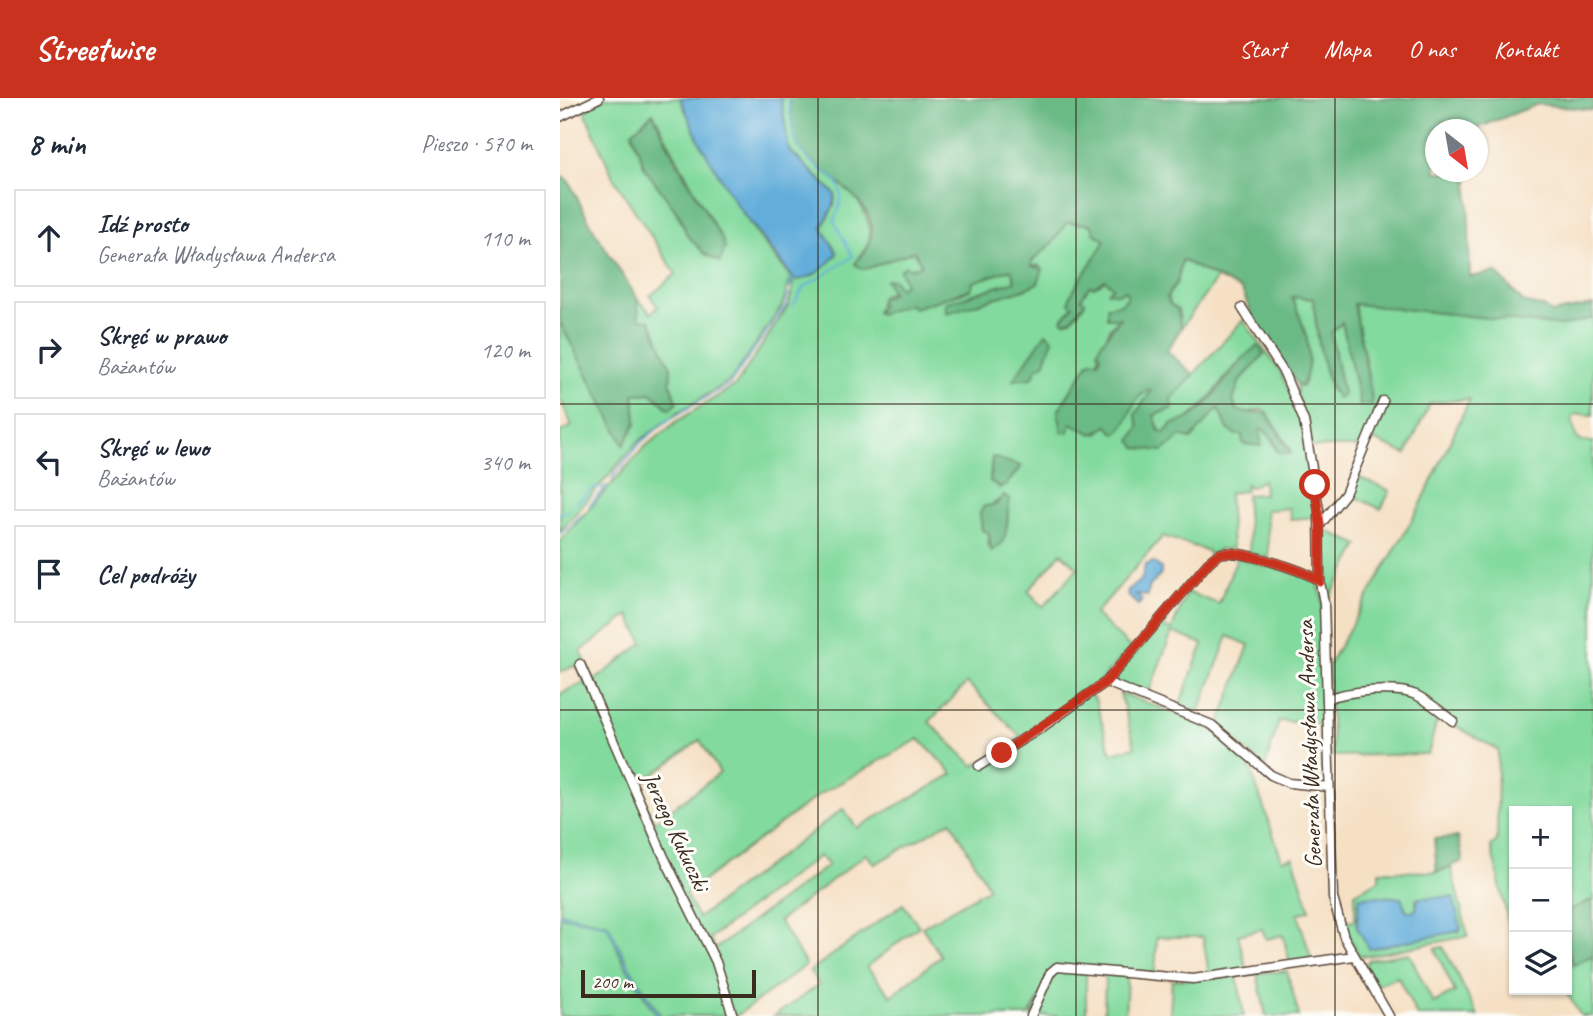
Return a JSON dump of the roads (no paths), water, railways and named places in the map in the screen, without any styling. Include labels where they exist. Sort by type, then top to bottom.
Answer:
[{"type":"street","points":[[560,117],[598,98]]},
{"type":"street","name":"Generała Władysława Andersa","points":[[1242,309],[1284,373],[1301,412],[1309,443],[1320,525],[1320,582],[1324,603],[1334,898],[1339,924],[1354,956],[1389,1016]]},
{"type":"street","points":[[1320,525],[1345,494],[1383,401]]},
{"type":"street","points":[[979,766],[1041,728],[1106,682],[1209,562],[1220,553],[1233,553],[1304,572],[1320,582]]},
{"type":"street","name":"Jerzego Kukuczki","points":[[580,664],[664,858],[716,961],[733,1016]]},
{"type":"street","points":[[1106,682],[1212,724],[1271,775],[1289,783],[1329,787]]},
{"type":"street","points":[[1327,699],[1354,692],[1407,692],[1419,696],[1453,721]]},
{"type":"street","points":[[1031,1016],[1050,973],[1061,967],[1193,979],[1354,956]]},
{"type":"water","points":[[680,98],[781,98],[789,150],[835,194],[834,205],[822,228],[837,253],[824,267],[808,278],[795,280],[736,204],[700,143]]},
{"type":"water","points":[[1153,562],[1161,568],[1161,574],[1150,586],[1147,596],[1136,594],[1142,601],[1138,605],[1127,595],[1128,590],[1142,579],[1145,565]]},
{"type":"water","points":[[1382,896],[1401,898],[1406,910],[1411,912],[1416,910],[1418,898],[1453,897],[1461,928],[1459,931],[1369,949],[1357,927],[1359,899]]},
{"type":"waterway","points":[[788,98],[799,147],[807,158],[838,184],[841,193],[840,205],[834,221],[853,257]]},
{"type":"waterway","points":[[793,306],[803,288],[851,258]]},
{"type":"waterway","points":[[790,288],[792,278]]},
{"type":"waterway","points":[[611,479],[641,442],[668,420],[730,384],[785,306],[788,294]]},
{"type":"waterway","points":[[589,506],[607,485]]},
{"type":"waterway","points":[[566,512],[592,489],[605,487]]},
{"type":"waterway","points":[[560,534],[581,515]]},
{"type":"waterway","points":[[560,914],[608,926],[630,970],[659,1016]]}]
